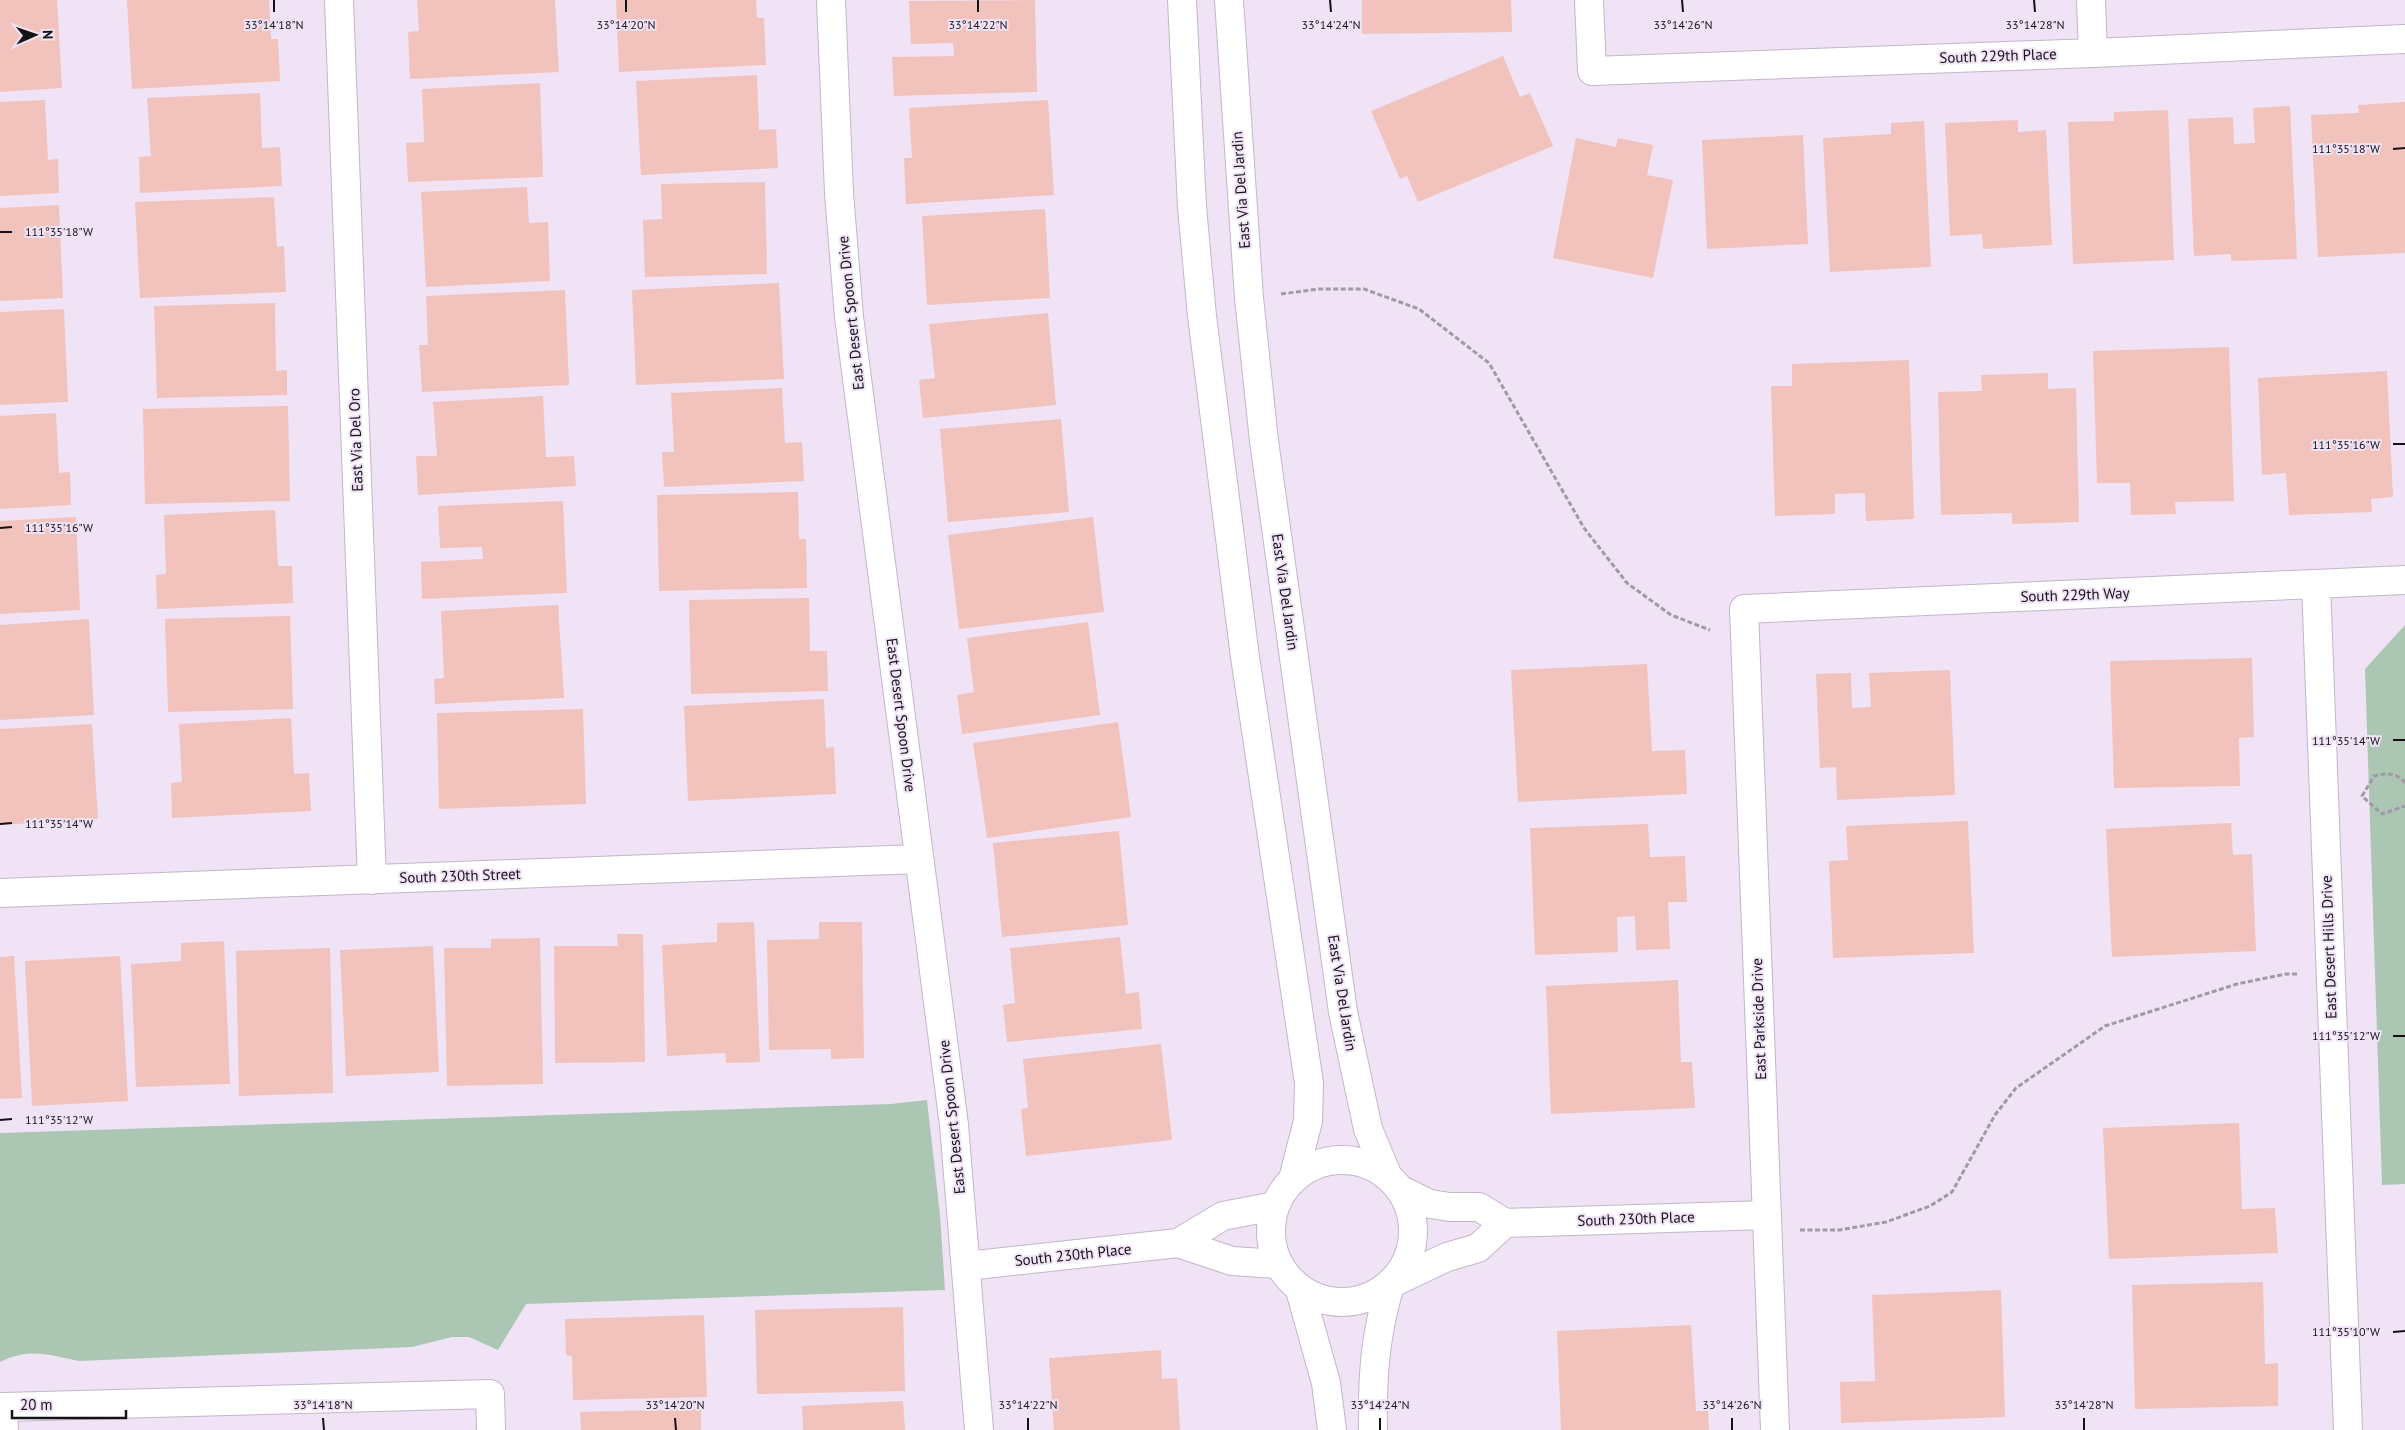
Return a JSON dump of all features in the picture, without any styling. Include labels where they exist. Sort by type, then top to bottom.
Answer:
[{"type":"street","name":"East Via Del Oro","points":[[339,0],[372,880]]},
{"type":"street","name":"East Desert Spoon Drive","points":[[831,0],[839,193],[849,317],[944,1043],[967,1266],[978,1430]]},
{"type":"street","points":[[1182,0],[1192,207],[1203,326],[1245,657],[1309,1083],[1308,1121],[1293,1179],[1275,1206],[1270,1225],[1272,1245],[1278,1264],[1300,1290],[1318,1299],[1336,1303],[1355,1302],[1374,1296],[1391,1284],[1441,1260],[1478,1248],[1505,1223],[1479,1207],[1450,1207],[1430,1204],[1394,1184],[1371,1166],[1350,1160],[1329,1160],[1310,1167],[1293,1179]]},
{"type":"street","name":"East Via Del Jardin","points":[[1229,0],[1249,298],[1264,440],[1343,1012],[1368,1129],[1394,1184]]},
{"type":"street","name":"South 229th Place","points":[[1589,0],[1592,71],[2093,53],[2405,39]]},
{"type":"street","points":[[2091,0],[2093,53]]},
{"type":"street","name":"South 229th Way","points":[[1744,608],[2405,580]]},
{"type":"street","name":"East Desert Hills Drive","points":[[2316,584],[2348,1430]]},
{"type":"street","name":"East Parkside Drive","points":[[1744,608],[1775,1430]]},
{"type":"street","name":"South 230th Street","points":[[0,893],[919,859]]},
{"type":"street","points":[[1373,1430],[1372,1379],[1379,1319],[1391,1284],[1404,1267],[1412,1248],[1414,1228],[1411,1215],[1394,1184]]},
{"type":"street","name":"South 230th Place","points":[[1178,1243],[1223,1216],[1275,1206]]},
{"type":"street","name":"South 230th Place","points":[[1505,1223],[1767,1223]]},
{"type":"street","name":"South 230th Place","points":[[967,1266],[1178,1243],[1232,1261],[1278,1264]]},
{"type":"street","points":[[1300,1290],[1326,1383],[1332,1430]]},
{"type":"street","points":[[4,1418],[490,1394],[491,1430]]},
{"type":"path","points":[[1249,298],[1319,289],[1364,290],[1419,309],[1488,363],[1584,528],[1627,583],[1671,615],[1699,628],[1745,639]]},
{"type":"path","points":[[2405,783],[2400,776],[2386,773],[2374,776],[2362,796],[2382,814],[2405,806]]},
{"type":"path","points":[[1767,1223],[1839,1230],[1886,1222],[1930,1206],[1952,1192],[1994,1115],[2016,1088],[2105,1026],[2237,984],[2286,974],[2330,974]]},
{"type":"green space","points":[[2405,625],[2405,1184],[2382,1185],[2365,669]]},
{"type":"green space","points":[[927,1100],[940,1215],[945,1290],[526,1304],[498,1350],[469,1337],[452,1337],[412,1347],[79,1361],[49,1355],[31,1354],[11,1357],[0,1362],[0,1133],[891,1104]]},
{"type":"building","points":[[0,0],[57,0],[62,88],[0,92]]},
{"type":"building","points":[[127,0],[269,0],[271,39],[278,39],[280,81],[132,89]]},
{"type":"building","points":[[417,0],[555,0],[559,72],[410,79],[408,32],[419,31]]},
{"type":"building","points":[[616,0],[756,0],[757,18],[764,18],[766,65],[619,72]]},
{"type":"building","points":[[1035,0],[1037,92],[894,96],[892,57],[954,56],[953,43],[911,44],[909,1]]},
{"type":"building","points":[[1362,0],[1511,0],[1512,32],[1362,34]]},
{"type":"building","points":[[1503,56],[1520,97],[1530,93],[1553,146],[1418,202],[1407,176],[1400,179],[1371,111]]},
{"type":"building","points":[[757,75],[759,130],[776,129],[778,168],[641,175],[636,81]]},
{"type":"building","points":[[540,83],[543,177],[408,182],[406,143],[424,142],[422,89]]},
{"type":"building","points":[[260,93],[262,148],[280,147],[282,186],[140,193],[139,157],[151,156],[147,98]]},
{"type":"building","points":[[45,100],[48,160],[58,159],[59,193],[0,196],[0,102]]},
{"type":"building","points":[[1048,100],[1054,195],[906,204],[904,158],[912,158],[909,108]]},
{"type":"building","points":[[2405,102],[2405,253],[2318,257],[2311,115],[2359,113],[2358,105]]},
{"type":"building","points":[[2290,106],[2297,259],[2231,261],[2231,254],[2194,256],[2188,119],[2233,117],[2234,144],[2255,143],[2253,108]]},
{"type":"building","points":[[2168,110],[2174,260],[2073,264],[2068,122],[2114,121],[2114,112]]},
{"type":"building","points":[[2018,120],[2018,132],[2046,130],[2052,245],[1983,249],[1982,234],[1950,236],[1945,123]]},
{"type":"building","points":[[1924,121],[1931,267],[1830,272],[1823,138],[1891,134],[1891,123]]},
{"type":"building","points":[[1803,135],[1808,244],[1707,249],[1702,140]]},
{"type":"building","points":[[1576,138],[1616,147],[1618,138],[1653,145],[1647,175],[1673,180],[1653,278],[1553,258]]},
{"type":"building","points":[[765,182],[767,274],[645,277],[643,220],[662,219],[661,184]]},
{"type":"building","points":[[527,187],[529,223],[548,222],[550,281],[426,287],[421,192]]},
{"type":"building","points":[[274,197],[277,247],[284,246],[286,292],[140,298],[135,202]]},
{"type":"building","points":[[59,205],[63,298],[0,301],[0,208]]},
{"type":"building","points":[[1045,209],[1050,298],[927,305],[922,216]]},
{"type":"building","points":[[779,283],[784,379],[636,385],[632,290]]},
{"type":"building","points":[[565,290],[569,385],[422,392],[419,345],[428,345],[426,296]]},
{"type":"building","points":[[275,303],[276,371],[287,370],[287,395],[157,398],[154,306]]},
{"type":"building","points":[[64,309],[68,402],[0,405],[0,312]]},
{"type":"building","points":[[1048,313],[1056,405],[923,418],[919,380],[935,378],[929,324]]},
{"type":"building","points":[[2229,347],[2234,501],[2175,502],[2176,514],[2131,515],[2130,483],[2097,483],[2093,351]]},
{"type":"building","points":[[1909,360],[1914,519],[1866,521],[1865,493],[1835,494],[1835,514],[1775,516],[1771,386],[1792,386],[1792,364]]},
{"type":"building","points":[[2387,371],[2393,497],[2371,499],[2372,512],[2289,515],[2286,473],[2262,475],[2258,378]]},
{"type":"building","points":[[2048,373],[2048,389],[2076,388],[2079,522],[2012,524],[2012,513],[1941,515],[1938,392],[1982,391],[1981,375]]},
{"type":"building","points":[[782,388],[785,443],[802,442],[804,481],[664,487],[662,452],[674,452],[671,393]]},
{"type":"building","points":[[543,396],[546,457],[574,456],[576,486],[418,495],[416,456],[437,456],[433,402]]},
{"type":"building","points":[[288,406],[290,501],[145,504],[143,409]]},
{"type":"building","points":[[56,413],[59,473],[70,472],[71,505],[0,509],[0,416]]},
{"type":"building","points":[[1061,419],[1069,512],[948,522],[940,429]]},
{"type":"building","points":[[798,492],[799,539],[806,539],[807,588],[659,591],[657,495]]},
{"type":"building","points":[[563,501],[567,593],[422,599],[421,562],[483,559],[482,547],[440,548],[438,506]]},
{"type":"building","points":[[275,510],[278,566],[292,566],[293,603],[157,609],[156,575],[166,574],[164,515]]},
{"type":"building","points":[[76,517],[80,610],[0,614],[0,521]]},
{"type":"building","points":[[1093,517],[1104,612],[959,629],[948,535]]},
{"type":"building","points":[[809,598],[810,651],[827,651],[828,691],[691,694],[689,600]]},
{"type":"building","points":[[558,605],[564,698],[435,704],[434,679],[444,678],[441,611]]},
{"type":"building","points":[[290,616],[293,709],[168,712],[165,619]]},
{"type":"building","points":[[89,619],[94,715],[0,720],[0,625]]},
{"type":"building","points":[[1088,622],[1100,715],[962,734],[957,695],[974,692],[967,638]]},
{"type":"building","points":[[2252,658],[2254,737],[2239,738],[2240,786],[2114,788],[2110,661]]},
{"type":"building","points":[[1647,664],[1652,751],[1685,750],[1687,794],[1518,802],[1511,670]]},
{"type":"building","points":[[1950,670],[1955,795],[1837,800],[1836,767],[1820,768],[1816,674],[1851,673],[1852,708],[1871,707],[1869,673]]},
{"type":"building","points":[[824,699],[826,748],[834,747],[836,794],[688,801],[684,706]]},
{"type":"building","points":[[583,709],[586,804],[439,809],[437,713]]},
{"type":"building","points":[[291,718],[294,774],[309,773],[311,811],[172,818],[171,783],[182,782],[179,724]]},
{"type":"building","points":[[1118,722],[1131,817],[987,838],[973,743]]},
{"type":"building","points":[[92,724],[98,819],[0,825],[0,729]]},
{"type":"building","points":[[1968,821],[1974,953],[1833,958],[1829,861],[1848,860],[1846,826]]},
{"type":"building","points":[[2231,823],[2233,855],[2252,854],[2256,951],[2112,957],[2106,829]]},
{"type":"building","points":[[1648,824],[1650,857],[1685,856],[1687,902],[1668,902],[1670,949],[1636,950],[1635,916],[1617,917],[1618,952],[1535,955],[1530,828]]},
{"type":"building","points":[[1119,831],[1128,925],[1002,937],[993,843]]},
{"type":"building","points":[[754,922],[760,1062],[726,1063],[725,1053],[667,1056],[662,945],[717,942],[717,923]]},
{"type":"building","points":[[819,922],[862,922],[864,1058],[831,1059],[831,1049],[769,1050],[767,940],[819,939]]},
{"type":"building","points":[[617,934],[643,934],[645,1062],[555,1063],[554,946],[618,946]]},
{"type":"building","points":[[1120,937],[1126,994],[1139,992],[1142,1029],[1007,1042],[1003,1005],[1015,1003],[1010,948]]},
{"type":"building","points":[[540,938],[543,1084],[447,1086],[444,948],[491,948],[491,939]]},
{"type":"building","points":[[224,941],[230,1084],[136,1087],[131,964],[181,961],[181,943]]},
{"type":"building","points":[[433,946],[439,1072],[346,1076],[340,950]]},
{"type":"building","points":[[330,948],[333,1093],[239,1096],[236,951]]},
{"type":"building","points":[[14,956],[22,1098],[0,1099],[0,957]]},
{"type":"building","points":[[120,956],[128,1101],[32,1106],[25,961]]},
{"type":"building","points":[[1678,980],[1681,1062],[1692,1062],[1695,1108],[1551,1114],[1546,986]]},
{"type":"building","points":[[1161,1044],[1172,1140],[1026,1156],[1021,1109],[1028,1108],[1023,1059]]},
{"type":"building","points":[[2239,1123],[2242,1209],[2275,1208],[2278,1253],[2109,1259],[2103,1128]]},
{"type":"building","points":[[2263,1282],[2265,1364],[2278,1363],[2278,1406],[2135,1409],[2132,1285]]},
{"type":"building","points":[[2001,1290],[2005,1417],[1841,1423],[1840,1382],[1875,1381],[1872,1295]]},
{"type":"building","points":[[903,1307],[905,1391],[757,1394],[755,1310]]},
{"type":"building","points":[[704,1315],[707,1397],[573,1400],[572,1356],[566,1355],[565,1319]]},
{"type":"building","points":[[1691,1325],[1696,1411],[1708,1411],[1709,1430],[1561,1430],[1557,1331]]},
{"type":"building","points":[[1161,1350],[1162,1379],[1177,1378],[1180,1430],[1054,1430],[1049,1358]]},
{"type":"building","points":[[903,1401],[905,1430],[803,1430],[802,1406]]},
{"type":"building","points":[[701,1409],[701,1430],[581,1430],[580,1412]]}]
